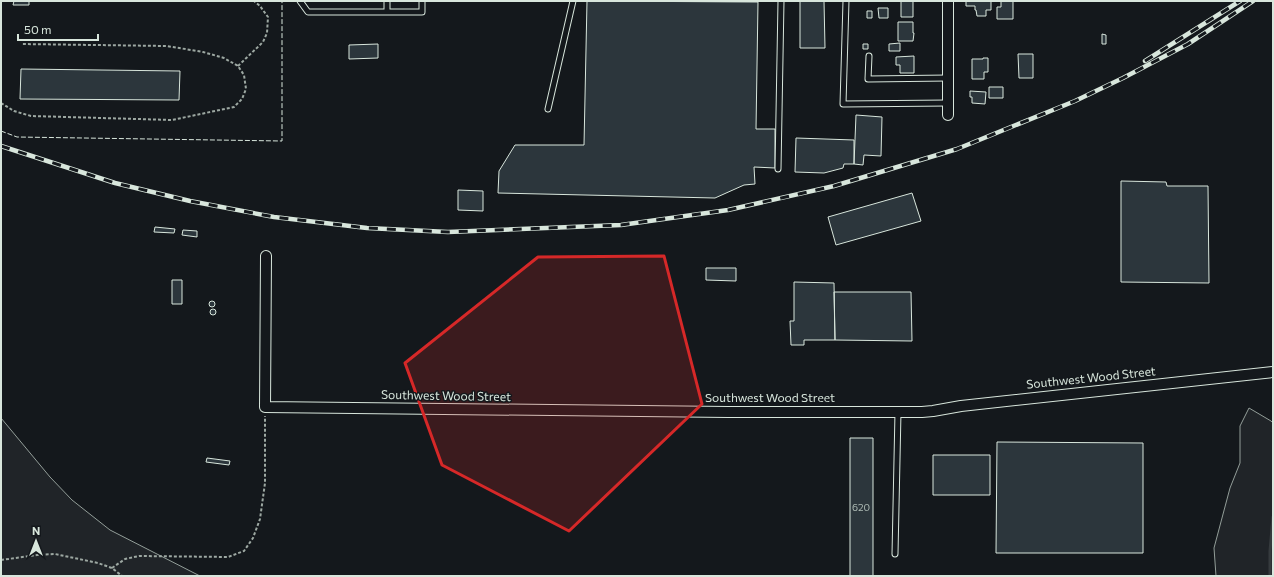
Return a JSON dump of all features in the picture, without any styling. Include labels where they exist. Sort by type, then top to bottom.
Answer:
[{"type":"street","points":[[948,1],[948,115]]},
{"type":"street","points":[[265,407],[266,256]]},
{"type":"street","name":"Southwest Wood Street","points":[[265,407],[728,412],[933,411],[961,406],[1273,372]]},
{"type":"lane","points":[[300,1],[308,12],[422,12],[422,1]]},
{"type":"lane","points":[[387,1],[387,12]]},
{"type":"lane","points":[[548,108],[573,1]]},
{"type":"lane","points":[[778,169],[781,1]]},
{"type":"lane","points":[[846,1],[843,104],[948,103]]},
{"type":"lane","points":[[869,56],[868,79],[948,78]]},
{"type":"lane","points":[[895,554],[898,412]]},
{"type":"path","points":[[238,66],[263,42],[268,33],[268,17],[260,6],[254,1]]},
{"type":"path","points":[[1,103],[14,111],[31,116],[172,120],[234,107],[242,99],[246,89],[244,75],[238,66],[224,58],[203,52],[167,46],[21,44]]},
{"type":"path","points":[[112,568],[124,559],[139,556],[228,557],[244,551],[253,538],[260,518],[264,490],[266,442],[265,407]]},
{"type":"path","points":[[1,560],[55,554],[98,563],[112,568],[122,576]]},
{"type":"highlighted area","points":[[664,256],[702,404],[569,531],[442,465],[405,363],[538,257]]},
{"type":"shaded area","points":[[1249,408],[1273,423],[1273,576],[1216,576],[1214,548],[1230,488],[1240,463],[1240,426]]},
{"type":"shaded area","points":[[1,418],[50,477],[72,500],[110,530],[200,576],[1,576]]},
{"type":"building","points":[[14,1],[29,1],[29,5],[13,5]]},
{"type":"building","points":[[587,1],[758,2],[756,129],[775,129],[775,168],[754,167],[755,184],[744,185],[715,198],[498,193],[499,171],[515,145],[584,145]]},
{"type":"building","points":[[800,1],[824,1],[825,48],[800,48]]},
{"type":"building","points":[[901,1],[913,1],[913,17],[901,17]]},
{"type":"building","points":[[966,1],[991,1],[991,10],[986,10],[986,16],[977,16],[975,6],[966,6]]},
{"type":"building","points":[[1001,1],[1013,1],[1013,19],[997,19],[997,7],[1001,7]]},
{"type":"building","points":[[878,8],[888,8],[888,18],[879,18]]},
{"type":"building","points":[[867,11],[872,11],[872,18],[867,18]]},
{"type":"building","points":[[898,22],[913,22],[913,41],[898,41]]},
{"type":"building","points":[[1102,34],[1106,35],[1106,44],[1102,44]]},
{"type":"building","points":[[900,43],[900,51],[889,51],[889,44]]},
{"type":"building","points":[[378,44],[378,58],[349,59],[349,45]]},
{"type":"building","points":[[863,44],[868,44],[868,49],[863,49]]},
{"type":"building","points":[[1018,54],[1033,54],[1033,78],[1019,78]]},
{"type":"building","points":[[914,56],[914,73],[900,73],[900,65],[896,65],[896,57]]},
{"type":"building","points":[[988,58],[988,72],[984,72],[984,79],[972,79],[972,59]]},
{"type":"building","points":[[21,69],[180,71],[179,100],[20,99]]},
{"type":"building","points":[[989,87],[1003,87],[1003,98],[989,98]]},
{"type":"building","points":[[970,91],[986,92],[985,104],[972,103]]},
{"type":"building","points":[[856,115],[882,117],[881,156],[864,155],[863,165],[854,164]]},
{"type":"building","points":[[796,138],[854,140],[854,164],[844,164],[843,168],[824,173],[795,172]]},
{"type":"building","points":[[1121,181],[1166,182],[1167,186],[1208,186],[1209,283],[1121,282]]},
{"type":"building","points":[[458,190],[483,191],[483,211],[458,210]]},
{"type":"building","points":[[912,193],[921,221],[836,245],[828,217]]},
{"type":"building","points":[[155,227],[175,229],[174,233],[154,232]]},
{"type":"building","points":[[183,230],[197,231],[197,237],[182,235]]},
{"type":"building","points":[[706,268],[736,268],[736,281],[706,280]]},
{"type":"building","points":[[172,280],[182,280],[182,304],[172,304]]},
{"type":"building","points":[[794,282],[834,283],[835,340],[804,340],[804,345],[791,345],[790,321],[794,321]]},
{"type":"building","points":[[834,292],[911,292],[912,341],[835,340]]},
{"type":"building","points":[[212,301],[215,304],[212,307],[209,304]]},
{"type":"building","points":[[213,309],[216,312],[213,315],[210,312]]},
{"type":"building","points":[[850,438],[873,438],[873,576],[850,576]]},
{"type":"building","points":[[997,442],[1143,443],[1143,553],[996,553]]},
{"type":"building","points":[[933,455],[990,455],[990,495],[933,495]]},
{"type":"building","points":[[207,458],[230,461],[229,465],[206,462]]},
{"type":"waterway","points":[[1270,576],[1270,551],[1273,517]]},
{"type":"railway","points":[[1145,61],[1240,1]]},
{"type":"railway","points":[[1,146],[115,183],[190,201],[274,217],[367,228],[448,232],[621,225],[728,210],[834,186],[957,149],[1075,101],[1123,78],[1188,44],[1253,1]]},
{"type":"fence","points":[[1,131],[17,137],[282,141],[282,1]]}]
